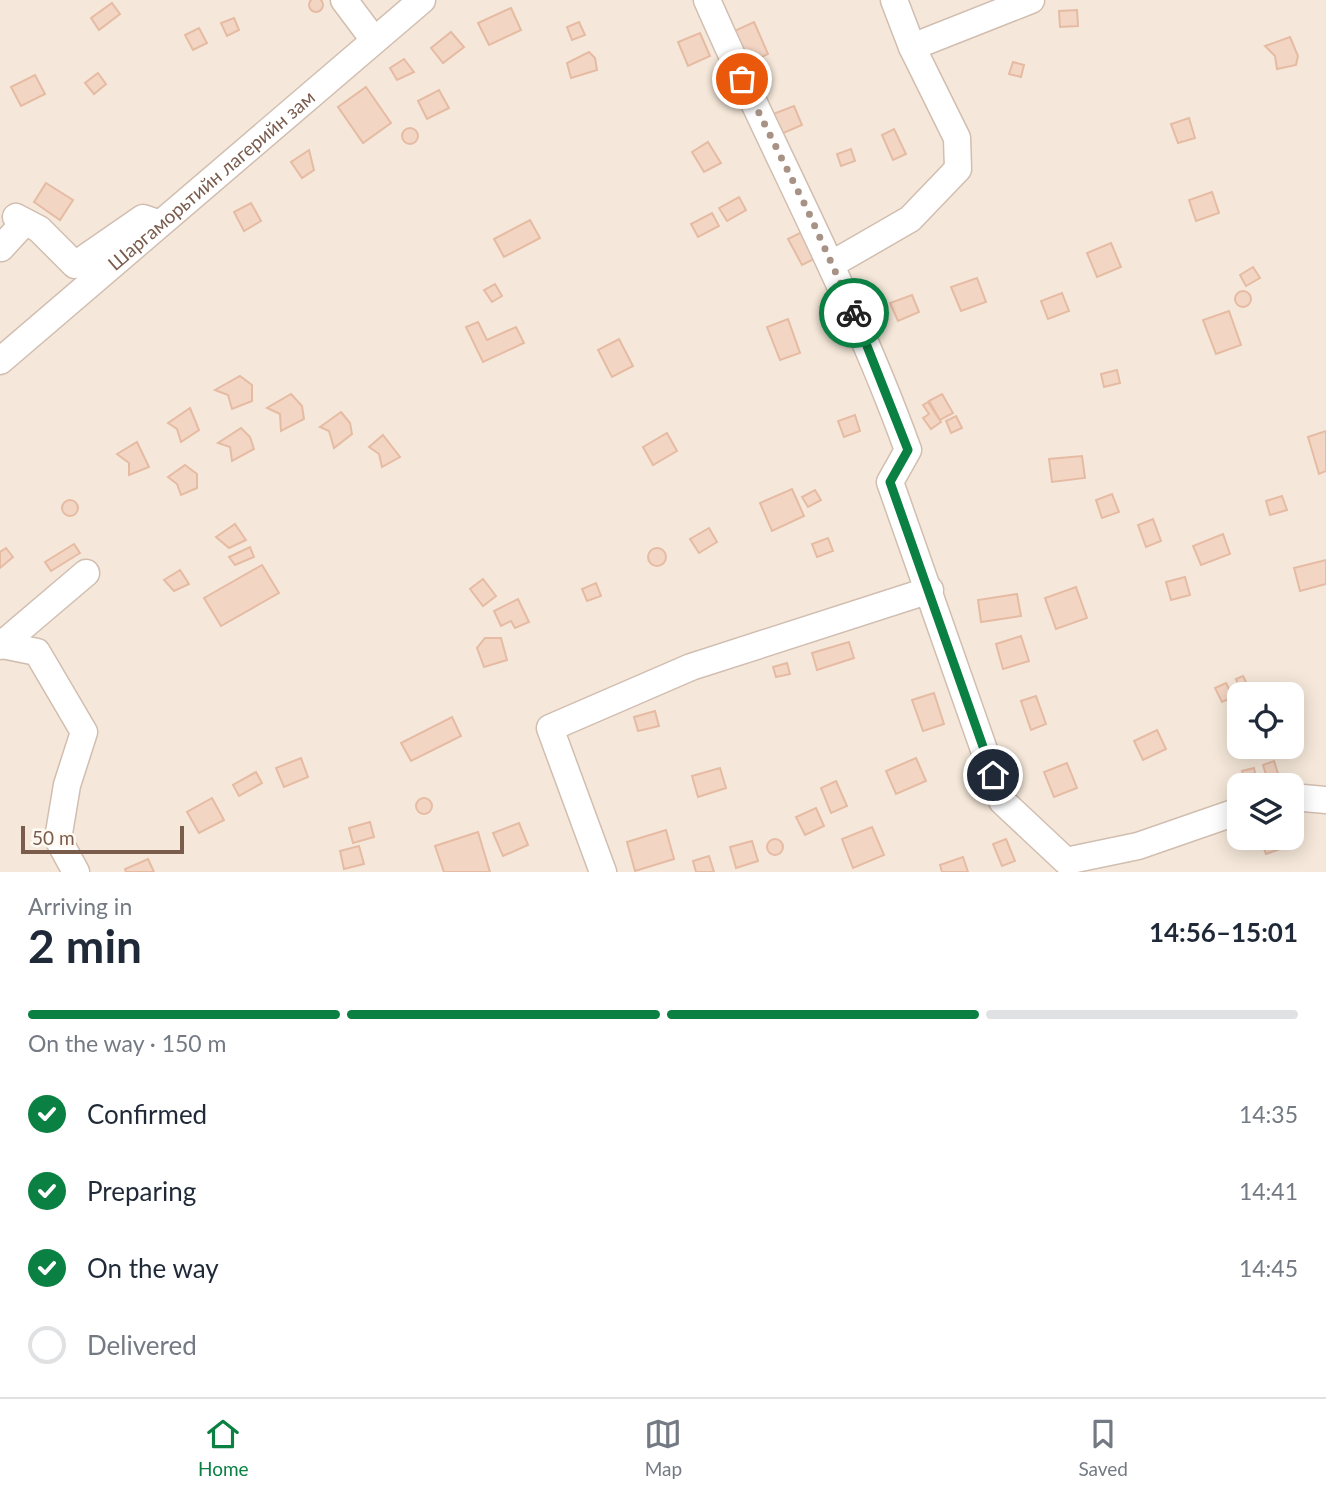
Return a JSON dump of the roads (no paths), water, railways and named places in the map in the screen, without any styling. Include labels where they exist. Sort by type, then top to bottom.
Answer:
[{"type":"street","points":[[344,0],[374,40]]},
{"type":"street","name":"Шаргаморьтийн лагерийн зам","points":[[0,361],[422,0]]},
{"type":"street","points":[[707,0],[752,102],[832,264],[887,393],[908,450],[890,482],[1002,801],[1066,861],[1138,846],[1227,815]]},
{"type":"street","points":[[832,264],[910,219],[958,169],[957,138],[912,47],[894,0]]},
{"type":"street","points":[[912,47],[1031,0]]},
{"type":"street","points":[[0,246],[1,248],[22,225],[16,217],[39,229],[75,265],[143,218],[160,224]]},
{"type":"street","points":[[1,645],[86,573]]},
{"type":"street","points":[[603,872],[550,728],[691,667],[930,590]]},
{"type":"street","points":[[1,645],[37,652],[84,732],[67,785],[58,839],[76,872]]},
{"type":"street","points":[[1304,798],[1326,800]]}]
